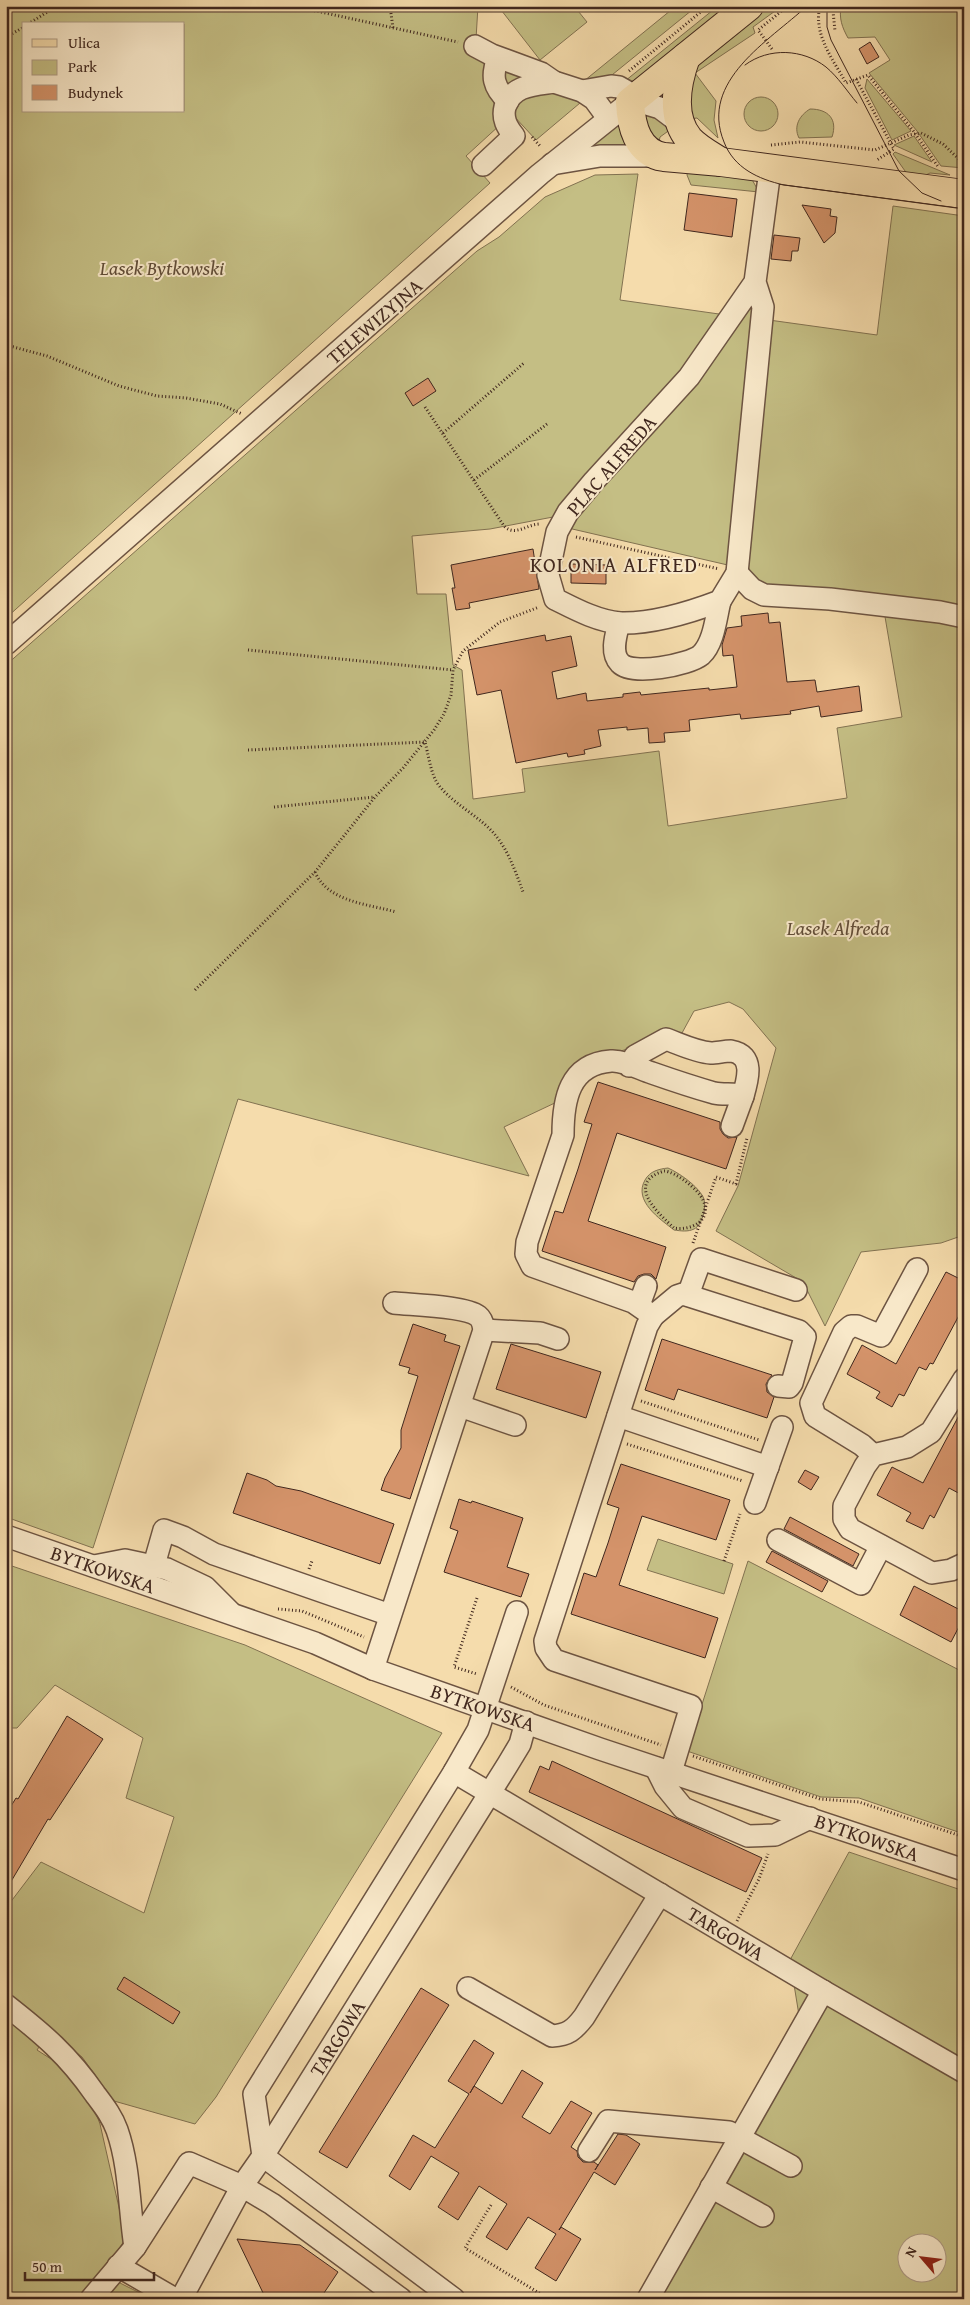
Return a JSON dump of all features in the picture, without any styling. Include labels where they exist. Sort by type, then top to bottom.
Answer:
[{"type":"main road","name":"TELEWIZYJNA","points":[[620,101],[686,57],[749,6]]},
{"type":"main road","points":[[686,57],[677,88],[680,123],[693,142],[721,162]]},
{"type":"main road","points":[[620,101],[642,144],[656,156],[721,162],[768,157],[964,194]]},
{"type":"street","points":[[476,46],[498,58],[541,74],[554,82],[620,101]]},
{"type":"street","points":[[498,58],[494,68],[494,84],[497,91],[508,101]]},
{"type":"street","points":[[483,165],[514,136],[506,125],[504,111],[512,94],[521,88],[554,82]]},
{"type":"street","points":[[582,90],[594,99],[620,101],[660,108],[680,123]]},
{"type":"street","name":"TELEWIZYJNA","points":[[6,644],[552,164],[620,101]]},
{"type":"street","points":[[552,164],[600,156],[656,156]]},
{"type":"street","name":"PLAC ALFREDA","points":[[619,623],[615,652],[619,663],[626,667],[638,670],[662,667],[690,660],[701,654],[712,635],[720,601],[737,573],[763,306],[755,282],[768,157]]},
{"type":"street","name":"PLAC ALFREDA","points":[[555,599],[548,574],[557,532],[568,512],[689,377],[755,282]]},
{"type":"street","points":[[737,573],[752,589],[764,595],[830,599],[940,612],[964,617]]},
{"type":"street","points":[[555,599],[591,616],[619,623],[666,616],[720,601]]},
{"type":"street","points":[[629,1066],[635,1056],[666,1039],[711,1053],[729,1051],[737,1053],[744,1058],[749,1068],[743,1096],[741,1128]]},
{"type":"street","points":[[743,1096],[714,1093],[612,1061],[585,1067],[576,1075],[566,1102],[562,1135],[526,1242],[526,1254],[532,1266],[646,1302],[683,1294],[799,1331],[805,1337],[804,1347],[792,1383],[789,1387],[778,1386]]},
{"type":"street","points":[[688,1295],[701,1260],[796,1290]]},
{"type":"street","points":[[874,1455],[862,1444],[815,1416],[811,1404],[844,1332],[850,1326],[857,1326],[881,1336],[918,1269]]},
{"type":"street","points":[[646,1302],[647,1326],[546,1633],[546,1648],[554,1660],[691,1706],[677,1750],[663,1770],[665,1786],[683,1808],[748,1836],[775,1835],[810,1818]]},
{"type":"street","points":[[373,1669],[484,1330],[483,1323],[479,1317],[472,1313],[450,1308],[394,1303]]},
{"type":"street","points":[[484,1330],[540,1333],[558,1339]]},
{"type":"street","points":[[964,1379],[931,1432],[907,1447],[874,1455],[865,1466],[844,1506],[844,1518],[850,1529],[932,1573],[951,1570],[964,1564]]},
{"type":"street","points":[[460,1406],[515,1425]]},
{"type":"street","points":[[618,1416],[768,1467]]},
{"type":"street","points":[[750,1497],[768,1467],[782,1427]]},
{"type":"street","points":[[154,1565],[164,1530],[214,1554],[390,1615]]},
{"type":"street","name":"BYTKOWSKA","points":[[6,1536],[315,1643],[373,1669],[663,1770],[964,1870]]},
{"type":"street","points":[[778,1540],[861,1584],[881,1546]]},
{"type":"street","points":[[94,1566],[125,1560],[154,1565],[201,1584],[212,1592],[231,1614]]},
{"type":"street","points":[[454,2299],[263,2156],[254,2094],[454,1772],[478,1730],[517,1612]]},
{"type":"street","name":"TARGOWA","points":[[181,2299],[242,2186],[263,2156],[520,1744],[526,1722]]},
{"type":"street","points":[[454,1772],[490,1793]]},
{"type":"street","name":"TARGOWA","points":[[490,1793],[823,1991],[964,2072]]},
{"type":"street","points":[[468,1988],[552,2036],[564,2035],[574,2030],[584,2018],[660,1894]]},
{"type":"street","points":[[648,2299],[823,1991]]},
{"type":"street","points":[[6,2005],[48,2038],[76,2067],[111,2117],[117,2131],[125,2167],[135,2248]]},
{"type":"street","points":[[589,2151],[608,2121],[728,2132],[791,2166]]},
{"type":"street","points":[[91,2299],[135,2248],[190,2163],[242,2186],[272,2204],[401,2299]]},
{"type":"street","points":[[711,2187],[763,2216]]},
{"type":"street","points":[[118,2266],[175,2299]]},
{"type":"path","points":[[31,22],[57,6]]},
{"type":"path","points":[[276,6],[316,11],[476,46]]},
{"type":"path","points":[[390,6],[393,28]]},
{"type":"path","points":[[620,101],[708,6]]},
{"type":"path","points":[[772,50],[758,30],[788,6]]},
{"type":"path","points":[[820,6],[818,22],[822,40],[846,83],[868,75],[916,133],[939,168]]},
{"type":"path","points":[[828,6],[833,11],[835,31]]},
{"type":"path","points":[[6,36],[22,27]]},
{"type":"path","points":[[856,79],[894,149]]},
{"type":"path","points":[[768,157],[800,142],[875,150],[916,133],[938,141],[964,164]]},
{"type":"path","points":[[6,345],[47,356],[119,386],[157,396],[186,398],[220,404],[243,415]]},
{"type":"path","points":[[443,433],[524,363]]},
{"type":"path","points":[[425,407],[508,530],[514,531],[539,523],[557,532],[737,573]]},
{"type":"path","points":[[474,480],[547,424]]},
{"type":"path","points":[[195,990],[315,872],[375,797],[425,742],[444,714],[451,695],[453,670],[463,651],[483,634],[520,613],[555,599]]},
{"type":"path","points":[[248,650],[453,670]]},
{"type":"path","points":[[248,750],[425,742]]},
{"type":"path","points":[[425,742],[435,780],[450,796],[483,822],[497,837],[512,863],[523,892]]},
{"type":"path","points":[[274,807],[375,797]]},
{"type":"path","points":[[315,872],[320,883],[337,895],[396,912]]},
{"type":"path","points":[[690,1251],[716,1177],[736,1184],[741,1128]]},
{"type":"path","points":[[664,1171],[671,1171],[678,1175],[703,1200],[705,1210],[702,1217],[700,1224],[692,1228],[674,1228],[650,1205],[646,1198],[648,1183],[652,1177],[664,1171]]},
{"type":"path","points":[[632,1398],[765,1442]]},
{"type":"path","points":[[610,1438],[750,1497],[724,1561]]},
{"type":"path","points":[[310,1567],[312,1561]]},
{"type":"path","points":[[477,1598],[454,1667],[494,1680],[544,1705],[820,1800],[857,1801],[964,1837]]},
{"type":"path","points":[[295,1610],[297,1605]]},
{"type":"path","points":[[272,1608],[295,1610],[312,1615],[381,1643]]},
{"type":"path","points":[[730,1935],[759,1880],[768,1852]]},
{"type":"path","points":[[491,2206],[465,2248],[549,2299]]},
{"type":"green space","name":"Lasek Bytkowski","points":[[6,6],[478,6],[476,39],[511,67],[536,83],[563,96],[577,99],[580,103],[536,140],[512,114],[466,156],[490,183],[6,618]]},
{"type":"green space","points":[[498,6],[574,6],[587,22],[540,60]]},
{"type":"green space","points":[[676,6],[697,6],[607,79],[584,81]]},
{"type":"green space","points":[[718,6],[730,6],[640,78],[630,82],[625,81]]},
{"type":"green space","points":[[769,6],[782,6],[753,27],[755,33],[695,73],[716,101],[714,120],[718,138],[697,118],[689,119],[688,81],[699,60]]},
{"type":"green space","points":[[841,6],[964,6],[964,168],[941,166],[917,131],[869,73],[890,60],[875,37],[848,38],[840,15]]},
{"type":"green space","points":[[867,79],[911,131],[892,140],[865,88]]},
{"type":"green space","points":[[761,97],[768,98],[773,102],[777,107],[777,121],[773,126],[768,130],[761,131],[754,130],[749,126],[745,121],[744,114],[745,107],[749,102],[754,98]]},
{"type":"green space","points":[[810,109],[822,111],[830,116],[834,125],[832,137],[799,138],[797,134],[798,121]]},
{"type":"green space","points":[[650,112],[671,129],[660,137],[658,146],[643,117]]},
{"type":"green space","points":[[623,119],[633,148],[584,150]]},
{"type":"green space","points":[[914,136],[932,162],[894,145]]},
{"type":"green space","points":[[895,152],[950,175],[930,173],[918,179],[910,178],[893,154]]},
{"type":"green space","points":[[688,170],[750,176],[759,192],[691,185],[687,175]]},
{"type":"green space","name":"Lasek Alfreda","points":[[638,174],[620,300],[726,315],[647,412],[553,517],[490,529],[412,536],[417,594],[446,594],[453,665],[462,670],[473,799],[525,792],[522,769],[659,751],[668,826],[847,798],[837,728],[902,717],[882,599],[772,593],[745,575],[769,320],[877,335],[893,206],[964,216],[964,1235],[941,1243],[861,1252],[825,1326],[803,1282],[716,1231],[738,1186],[776,1048],[743,1009],[729,1002],[694,1011],[682,1033],[664,1035],[648,1043],[571,1068],[559,1101],[504,1127],[529,1176],[238,1099],[93,1548],[6,1517],[6,665],[477,251],[499,237],[545,197],[595,175]]},
{"type":"green space","points":[[753,295],[758,313],[732,566],[568,528]]},
{"type":"green space","points":[[668,1168],[691,1183],[704,1199],[702,1219],[697,1227],[692,1230],[674,1230],[650,1209],[642,1195],[642,1188],[649,1174]]},
{"type":"green space","points":[[658,1539],[733,1564],[724,1594],[647,1570]]},
{"type":"green space","points":[[748,1561],[961,1671],[964,1667],[964,1834],[859,1798],[821,1797],[687,1751]]},
{"type":"green space","points":[[6,1564],[245,1645],[442,1733],[216,2097],[195,2124],[114,2101],[82,2057],[50,2031],[37,2050],[65,2068],[93,2105],[100,2124],[120,2212],[124,2241],[111,2261],[78,2299],[6,2299],[6,1908],[41,1862],[144,1913],[174,1817],[126,1798],[143,1738],[55,1685],[17,1728],[6,1728]]},
{"type":"green space","points":[[849,1852],[964,1891],[964,2299],[654,2299],[804,2046],[790,1960]]},
{"type":"green space","points":[[116,2281],[152,2299],[104,2299]]},
{"type":"building","points":[[870,42],[879,57],[867,64],[859,49]]},
{"type":"building","points":[[689,193],[737,199],[732,237],[684,230]]},
{"type":"building","points":[[802,205],[831,209],[830,216],[837,217],[835,233],[824,243]]},
{"type":"building","points":[[774,235],[800,238],[798,251],[792,251],[791,261],[771,259]]},
{"type":"building","points":[[428,378],[436,391],[413,406],[405,393]]},
{"type":"building","points":[[533,549],[539,589],[469,603],[470,608],[456,610],[452,588],[455,588],[451,565]]},
{"type":"building","points":[[571,564],[606,565],[606,584],[571,583]]},
{"type":"building","points":[[768,613],[769,623],[780,622],[787,682],[815,680],[817,692],[859,686],[862,711],[821,717],[819,706],[790,711],[791,714],[741,719],[740,714],[689,720],[690,731],[664,733],[665,742],[649,743],[648,728],[627,730],[627,727],[598,730],[601,746],[584,750],[585,754],[568,757],[567,753],[516,763],[501,690],[477,695],[468,650],[545,635],[546,641],[571,636],[577,666],[552,672],[557,699],[586,693],[587,701],[623,697],[623,694],[640,692],[641,695],[737,687],[733,655],[723,656],[722,645],[727,628],[742,626],[741,616]]},
{"type":"building","points":[[598,1082],[720,1122],[720,1129],[723,1134],[728,1138],[737,1137],[726,1169],[617,1133],[588,1221],[666,1247],[656,1279],[651,1274],[644,1274],[638,1276],[634,1282],[542,1251],[555,1211],[563,1213],[578,1169],[592,1124],[584,1122]]},
{"type":"building","points":[[946,1272],[964,1281],[964,1306],[933,1364],[930,1363],[926,1370],[919,1367],[904,1396],[899,1394],[892,1407],[876,1398],[880,1392],[847,1374],[862,1345],[896,1364]]},
{"type":"building","points":[[413,1324],[446,1335],[444,1341],[460,1346],[410,1499],[381,1490],[385,1478],[401,1448],[401,1430],[418,1376],[408,1373],[410,1368],[399,1365]]},
{"type":"building","points":[[662,1339],[772,1375],[766,1384],[767,1392],[774,1397],[767,1418],[678,1389],[674,1400],[645,1390]]},
{"type":"building","points":[[511,1344],[601,1372],[586,1418],[496,1389]]},
{"type":"building","points":[[964,1406],[964,1496],[949,1488],[934,1518],[930,1515],[923,1529],[906,1521],[911,1513],[877,1495],[892,1467],[923,1483]]},
{"type":"building","points":[[621,1464],[730,1500],[716,1540],[642,1516],[619,1585],[718,1618],[705,1658],[571,1614],[584,1573],[596,1577],[608,1543],[619,1508],[607,1504]]},
{"type":"building","points":[[805,1470],[819,1477],[811,1490],[798,1482]]},
{"type":"building","points":[[247,1473],[267,1480],[276,1486],[301,1491],[394,1524],[380,1564],[233,1513]]},
{"type":"building","points":[[459,1499],[471,1503],[472,1501],[523,1518],[507,1567],[529,1574],[521,1597],[444,1572],[458,1531],[450,1528]]},
{"type":"building","points":[[790,1517],[859,1554],[853,1566],[784,1529]]},
{"type":"building","points":[[772,1551],[828,1581],[822,1592],[766,1562]]},
{"type":"building","points":[[914,1586],[964,1612],[964,1617],[951,1642],[900,1615]]},
{"type":"building","points":[[67,1716],[103,1739],[50,1820],[48,1819],[6,1890],[6,1814],[16,1798],[18,1799]]},
{"type":"building","points":[[552,1761],[762,1858],[746,1892],[529,1792],[540,1766],[549,1770]]},
{"type":"building","points":[[124,1977],[180,2012],[173,2024],[117,1989]]},
{"type":"building","points":[[421,1988],[449,2005],[347,2168],[319,2152]]},
{"type":"building","points":[[474,2040],[494,2053],[474,2086],[502,2104],[522,2070],[543,2083],[522,2117],[550,2134],[571,2101],[592,2113],[571,2147],[577,2151],[578,2157],[583,2162],[594,2162],[598,2165],[595,2170],[618,2134],[626,2135],[640,2144],[615,2185],[594,2172],[559,2230],[561,2227],[581,2239],[556,2281],[535,2268],[556,2234],[528,2217],[507,2250],[486,2237],[507,2204],[479,2186],[458,2220],[438,2207],[459,2173],[431,2156],[410,2190],[389,2176],[413,2135],[435,2148],[469,2094],[448,2081]]},
{"type":"building","points":[[237,2239],[300,2245],[338,2272],[320,2299],[266,2299]]},
{"type":"tram line","points":[[807,6],[757,48],[729,81],[721,100],[719,120],[724,142],[734,159],[756,176],[784,185],[964,209]]},
{"type":"tram line","points":[[827,6],[827,27],[831,40],[899,171],[922,193],[941,201]]},
{"type":"tram line","points":[[745,65],[754,59],[775,53],[797,54],[807,57],[826,67],[857,103]]},
{"type":"district","name":"KOLONIA ALFRED","points":[[614,564]]}]
